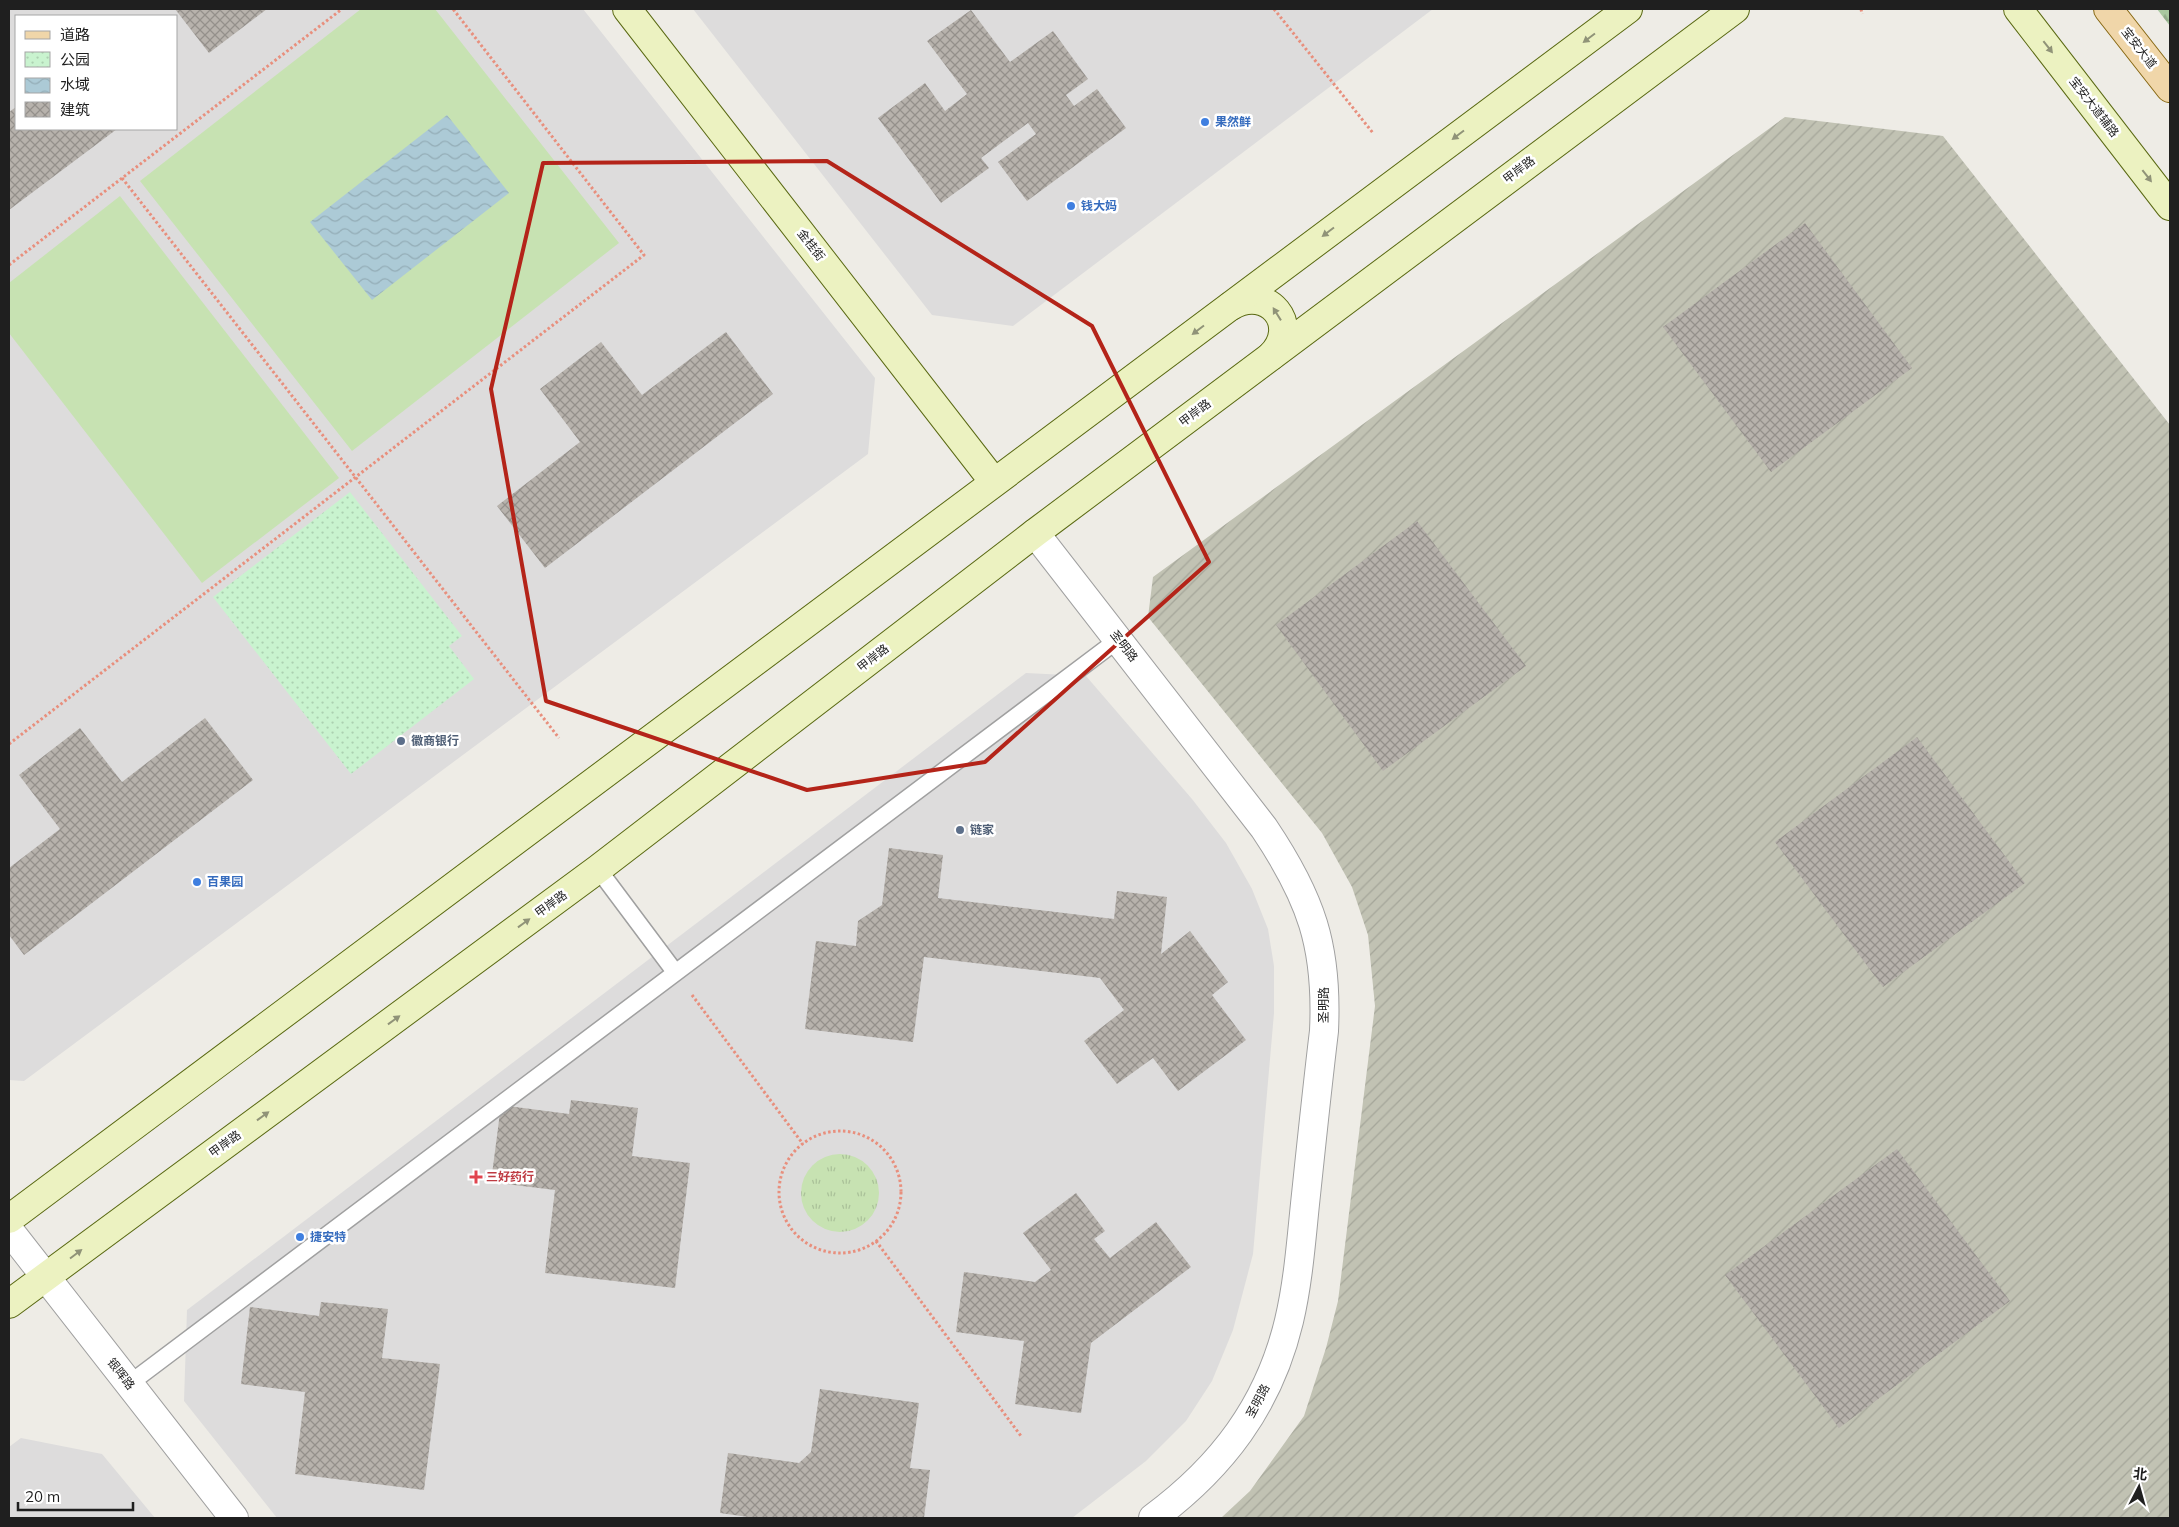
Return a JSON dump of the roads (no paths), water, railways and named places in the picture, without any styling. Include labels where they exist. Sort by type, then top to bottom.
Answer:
[{"type":"main road","name":"金桂街","points":[[627,9],[994,482]]},
{"type":"main road","points":[[9,1219],[1628,9]]},
{"type":"main road","name":"甲岸路","points":[[9,1304],[598,869],[1035,533],[1735,9]]},
{"type":"main road","name":"宝安大道辅路","points":[[2018,9],[2170,206]]},
{"type":"main road","name":"宝安大道","points":[[2108,9],[2170,88]]},
{"type":"main road","points":[[1228,308],[1240,301],[1256,299],[1266,302],[1274,308],[1282,321],[1283,336],[1280,346],[1270,357]]},
{"type":"street","name":"圣明路","points":[[1035,533],[1264,828],[1299,884],[1311,912],[1323,968],[1326,997],[1323,1041],[1296,1287],[1280,1355],[1265,1389],[1231,1446],[1180,1498],[1153,1518]]},
{"type":"street","name":"银晖路","points":[[9,1230],[234,1518]]},
{"type":"lane","points":[[129,1384],[1119,639]]},
{"type":"lane","points":[[598,869],[675,972]]},
{"type":"water","points":[[447,115],[509,193],[372,300],[310,222]]},
{"type":"place","name":"果然鲜","points":[[1205,122]]},
{"type":"place","name":"钱大妈","points":[[1071,206]]},
{"type":"place","name":"徽商银行","points":[[401,741]]},
{"type":"place","name":"链家","points":[[960,830]]},
{"type":"place","name":"百果园","points":[[197,882]]},
{"type":"place","name":"三好药行","points":[[476,1177]]},
{"type":"place","name":"捷安特","points":[[300,1237]]}]
